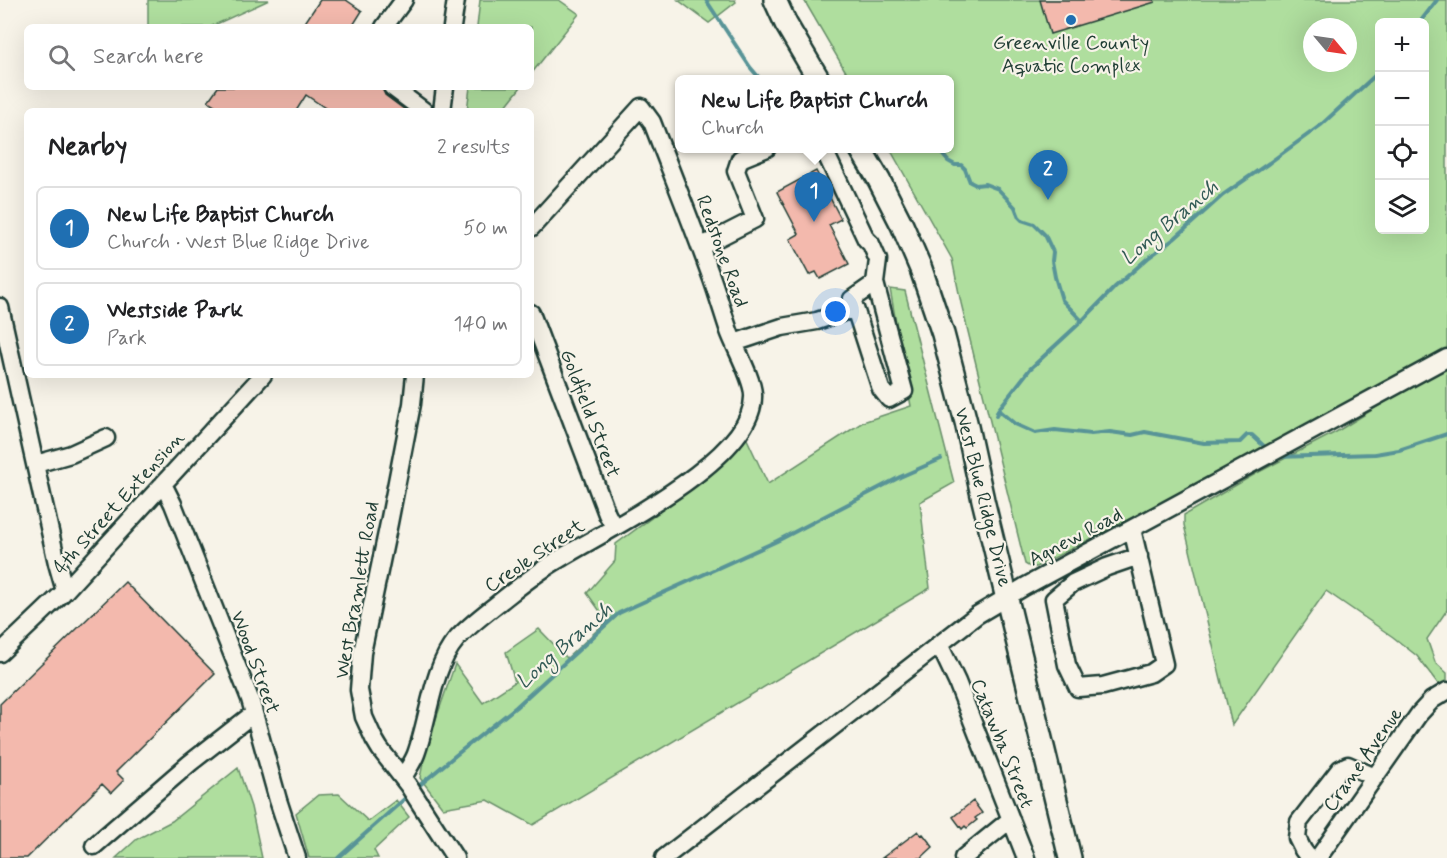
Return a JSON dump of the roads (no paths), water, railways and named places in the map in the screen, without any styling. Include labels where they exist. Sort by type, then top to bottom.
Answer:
[{"type":"main road","points":[[775,0],[786,24],[816,75]]},
{"type":"main road","name":"West Blue Ridge Drive","points":[[863,153],[902,225],[936,308],[966,422],[1070,858]]},
{"type":"street","points":[[386,24],[404,0]]},
{"type":"street","points":[[452,24],[456,0]]},
{"type":"street","points":[[396,90],[420,108]]},
{"type":"street","points":[[442,108],[445,90]]},
{"type":"street","name":"Redstone Road","points":[[534,225],[641,107],[652,122],[753,389],[753,405],[750,413]]},
{"type":"street","points":[[700,247],[755,219],[736,171],[740,159],[754,153]]},
{"type":"street","points":[[827,153],[866,239],[871,244],[878,260],[875,283],[904,392],[889,399],[881,389],[852,299],[875,283]]},
{"type":"street","points":[[0,307],[3,332],[65,591]]},
{"type":"street","points":[[734,343],[782,327],[817,321],[855,308]]},
{"type":"street","name":"Goldfield Street","points":[[534,321],[614,527]]},
{"type":"street","name":"Agnew Road","points":[[664,858],[977,615],[1447,358]]},
{"type":"street","name":"4th Street Extension","points":[[0,653],[65,591],[260,378]]},
{"type":"street","name":"West Bramlett Road","points":[[415,378],[412,404],[362,653],[359,677],[361,705],[368,728],[380,749],[405,781],[455,858]]},
{"type":"street","name":"Creole Street","points":[[405,781],[415,757],[442,663],[455,641],[484,614],[531,577],[693,478],[732,442],[750,413]]},
{"type":"street","points":[[36,464],[71,454],[106,438]]},
{"type":"street","name":"Wood Street","points":[[163,484],[178,515],[250,699],[297,858]]},
{"type":"street","points":[[1132,529],[1139,556],[1164,664],[1152,673],[1103,686],[1078,688],[1067,664],[1054,599],[1073,584],[1107,567],[1139,556]]},
{"type":"street","name":"Catawba Street","points":[[939,644],[957,682],[1026,858]]},
{"type":"street","name":"Crane Avenue","points":[[1318,858],[1419,714],[1432,700],[1447,691]]},
{"type":"street","points":[[94,846],[190,763],[254,713]]},
{"type":"street","points":[[1309,858],[1297,838],[1299,822],[1340,769],[1348,765],[1375,777]]},
{"type":"street","points":[[963,858],[1011,819]]},
{"type":"waterway","points":[[706,0],[757,75]]},
{"type":"waterway","name":"Long Branch","points":[[1423,18],[1437,0]]},
{"type":"waterway","name":"Long Branch","points":[[996,416],[998,410],[1030,369],[1115,287],[1223,195],[1321,125],[1379,72]]},
{"type":"waterway","points":[[941,153],[948,161],[961,165],[965,169],[970,182],[998,189],[1015,207],[1022,220],[1034,224],[1045,235],[1053,252],[1052,261],[1062,300],[1082,321]]},
{"type":"waterway","points":[[998,410],[1015,424],[1035,433],[1055,430],[1132,435],[1145,432],[1204,443],[1240,442],[1247,435],[1252,435],[1266,448]]},
{"type":"waterway","points":[[1277,457],[1375,454],[1399,450],[1447,434]]},
{"type":"waterway","name":"Long Branch","points":[[415,789],[516,707],[619,613],[777,541],[900,477],[941,459]]},
{"type":"waterway","name":"Long Branch","points":[[338,858],[410,794]]},
{"type":"place","name":"Greenville County Aquatic Complex","points":[[1071,20]]},
{"type":"place","name":"Westside Park","points":[[1048,200]]},
{"type":"place","name":"New Life Baptist Church","points":[[814,222]]}]
